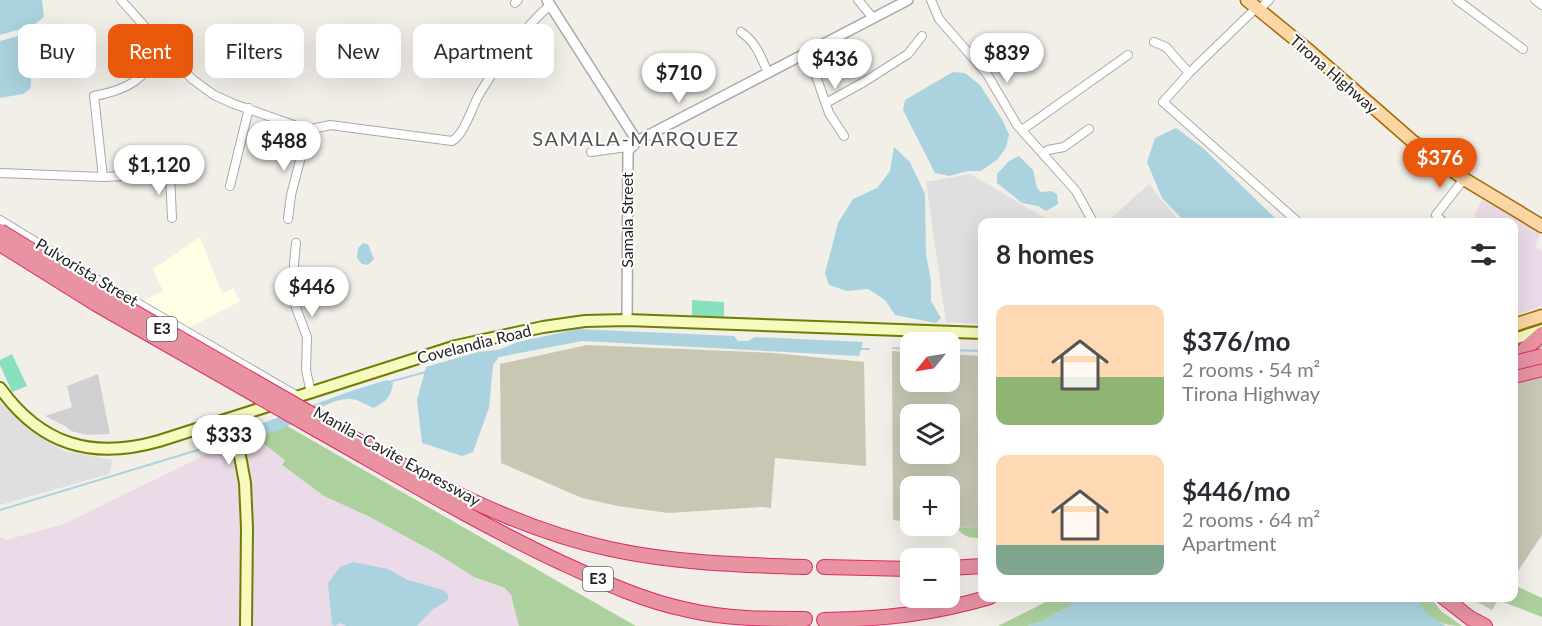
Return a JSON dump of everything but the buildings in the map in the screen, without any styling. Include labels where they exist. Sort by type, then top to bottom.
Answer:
[{"type":"highway","name":"Manila–Cavite Expressway","points":[[0,231],[499,532],[619,589],[664,604],[700,613],[748,618],[805,619]]},
{"type":"highway","name":"Manila–Cavite Expressway","points":[[0,244],[96,304],[322,427],[468,500],[531,526],[611,550],[659,558],[719,564],[805,567]]},
{"type":"highway","points":[[1518,358],[1542,334]]},
{"type":"highway","points":[[1518,361],[1542,356]]},
{"type":"highway","points":[[1518,375],[1542,369]]},
{"type":"highway","points":[[960,567],[978,566]]},
{"type":"highway","points":[[824,567],[900,569]]},
{"type":"highway","points":[[824,620],[877,619],[911,615],[978,600]]},
{"type":"highway","points":[[1449,602],[1485,626]]},
{"type":"main road","name":"Tirona Highway","points":[[1253,6],[1307,49],[1400,131],[1464,179],[1542,226]]},
{"type":"main road","points":[[1518,324],[1542,316]]},
{"type":"main road","name":"Covelandia Road","points":[[0,388],[19,411],[48,434],[70,444],[114,450],[133,448],[234,422],[311,393],[456,346],[543,327],[585,321],[627,320],[978,333]]},
{"type":"main road","points":[[1518,338],[1542,330]]},
{"type":"main road","points":[[234,422],[243,466],[247,528],[246,626]]},
{"type":"street","points":[[121,0],[142,24]]},
{"type":"street","points":[[858,0],[873,18]]},
{"type":"street","points":[[591,152],[635,143],[908,0]]},
{"type":"street","points":[[930,0],[939,19],[987,74],[1022,130],[1076,191],[1091,218]]},
{"type":"street","points":[[1269,0],[1253,6],[1165,99],[1163,104],[1293,218]]},
{"type":"street","points":[[1457,0],[1523,49]]},
{"type":"street","points":[[1536,0],[1542,5]]},
{"type":"street","points":[[191,78],[234,104],[308,130],[330,125],[452,141],[459,136],[480,93],[500,64],[534,18],[549,2],[635,143]]},
{"type":"street","points":[[741,32],[755,44],[768,74]]},
{"type":"street","points":[[826,103],[908,54],[922,36]]},
{"type":"street","points":[[1154,42],[1166,47],[1189,73]]},
{"type":"street","points":[[808,53],[829,113],[844,136]]},
{"type":"street","points":[[1022,130],[1128,55]]},
{"type":"street","points":[[103,177],[94,96],[120,91],[138,78]]},
{"type":"street","points":[[230,186],[249,108]]},
{"type":"street","points":[[1043,154],[1048,150],[1064,147],[1089,129]]},
{"type":"street","points":[[288,219],[291,195],[308,130]]},
{"type":"street","name":"Samala Street","points":[[627,320],[628,151],[635,143]]},
{"type":"street","points":[[0,173],[103,177],[171,174],[181,166],[183,161]]},
{"type":"street","points":[[171,174],[172,218]]},
{"type":"street","points":[[1439,218],[1436,215],[1464,179]]},
{"type":"street","name":"Pulvorista Street","points":[[0,220],[102,283],[299,398]]},
{"type":"street","points":[[296,243],[293,281],[295,305],[307,338],[306,370],[311,393]]},
{"type":"shaded area","points":[[970,174],[1045,218],[978,218],[978,324],[946,322],[926,182]]},
{"type":"shaded area","points":[[1149,184],[1177,218],[1111,218]]},
{"type":"shaded area","points":[[1482,199],[1514,218],[1474,218]]},
{"type":"shaded area","points":[[1518,220],[1540,233],[1535,247],[1542,251],[1542,306],[1518,314]]},
{"type":"shaded area","points":[[200,237],[222,294],[233,288],[240,301],[187,329],[147,306],[144,301],[163,291],[153,269]]},
{"type":"shaded area","points":[[1542,341],[1542,535],[1518,571],[1518,350]]},
{"type":"shaded area","points":[[587,345],[773,353],[864,362],[866,466],[775,458],[771,508],[668,513],[582,498],[501,463],[500,364]]},
{"type":"shaded area","points":[[892,351],[900,351],[900,392],[960,392],[960,355],[978,356],[978,527],[960,528],[960,476],[900,476],[900,521],[893,520]]},
{"type":"shaded area","points":[[98,374],[110,434],[88,435],[71,431],[45,416],[72,407],[67,386]]},
{"type":"shaded area","points":[[0,402],[36,435],[64,451],[113,460],[109,474],[0,505]]},
{"type":"shaded area","points":[[253,441],[265,444],[285,460],[282,466],[324,495],[436,553],[474,577],[505,588],[511,595],[519,626],[0,626],[0,537],[6,540],[64,524],[205,455]]},
{"type":"shaded area","points":[[1477,602],[1497,602],[1492,610]]},
{"type":"green space","points":[[692,300],[724,302],[724,317],[692,316]]},
{"type":"green space","points":[[12,354],[27,386],[12,392],[0,360]]},
{"type":"green space","points":[[282,423],[636,626],[519,626],[511,595],[505,588],[474,577],[436,553],[368,516],[324,496],[282,465],[285,460],[260,441],[254,443],[249,433]]},
{"type":"green space","points":[[978,527],[978,538],[962,534],[960,528]]},
{"type":"green space","points":[[1518,587],[1542,598],[1542,617],[1503,602],[1518,602]]},
{"type":"green space","points":[[1046,602],[1076,602],[1044,621],[1028,626],[998,626]]},
{"type":"green space","points":[[1418,602],[1434,602],[1441,611],[1462,626],[1440,622],[1424,610]]},
{"type":"water","points":[[0,0],[42,0],[44,17],[35,24],[18,24],[18,30],[0,35]]},
{"type":"water","points":[[18,36],[18,78],[31,78],[30,89],[23,94],[0,98],[0,41]]},
{"type":"water","points":[[953,72],[965,73],[980,85],[1003,121],[1009,135],[1006,147],[998,159],[981,171],[968,171],[949,176],[935,173],[903,110],[905,100]]},
{"type":"water","points":[[1176,128],[1203,148],[1275,218],[1181,218],[1162,198],[1147,162],[1155,138]]},
{"type":"water","points":[[894,147],[910,162],[925,194],[926,254],[931,281],[931,301],[941,318],[936,323],[895,315],[885,300],[868,289],[847,291],[829,285],[825,273],[838,223],[853,199],[877,188],[890,171]]},
{"type":"water","points":[[1019,156],[1033,170],[1037,188],[1041,192],[1051,191],[1057,194],[1058,204],[1046,211],[1038,206],[1022,203],[997,183],[997,174],[1009,161]]},
{"type":"water","points":[[363,243],[368,244],[374,259],[368,265],[362,264],[357,258],[358,248]]},
{"type":"water","points":[[578,329],[734,336],[738,341],[748,341],[755,337],[863,342],[859,356],[582,341],[499,357],[493,365],[489,408],[473,452],[462,456],[422,443],[417,400],[426,367],[478,352],[498,350],[518,342]]},
{"type":"water","points":[[387,380],[393,383],[391,392],[385,401],[373,408],[356,400],[344,399],[319,408],[279,430],[265,434],[252,434],[252,427]]},
{"type":"water","points":[[353,562],[388,569],[408,580],[443,590],[448,594],[448,600],[432,610],[417,626],[347,626],[340,623],[332,625],[328,583],[340,567]]},
{"type":"water","points":[[1076,602],[1418,602],[1430,616],[1446,626],[1028,626],[1044,621]]},
{"type":"pier","points":[[246,424],[248,440],[251,442],[227,448],[222,430]]},
{"type":"waterway","points":[[893,348],[900,348]]},
{"type":"waterway","points":[[860,349],[869,349]]},
{"type":"waterway","points":[[960,350],[978,351]]},
{"type":"waterway","points":[[389,382],[426,372]]},
{"type":"waterway","points":[[240,437],[253,430]]},
{"type":"waterway","points":[[0,510],[234,439]]},
{"type":"district","name":"SAMALA-MARQUEZ","points":[[636,139]]}]
